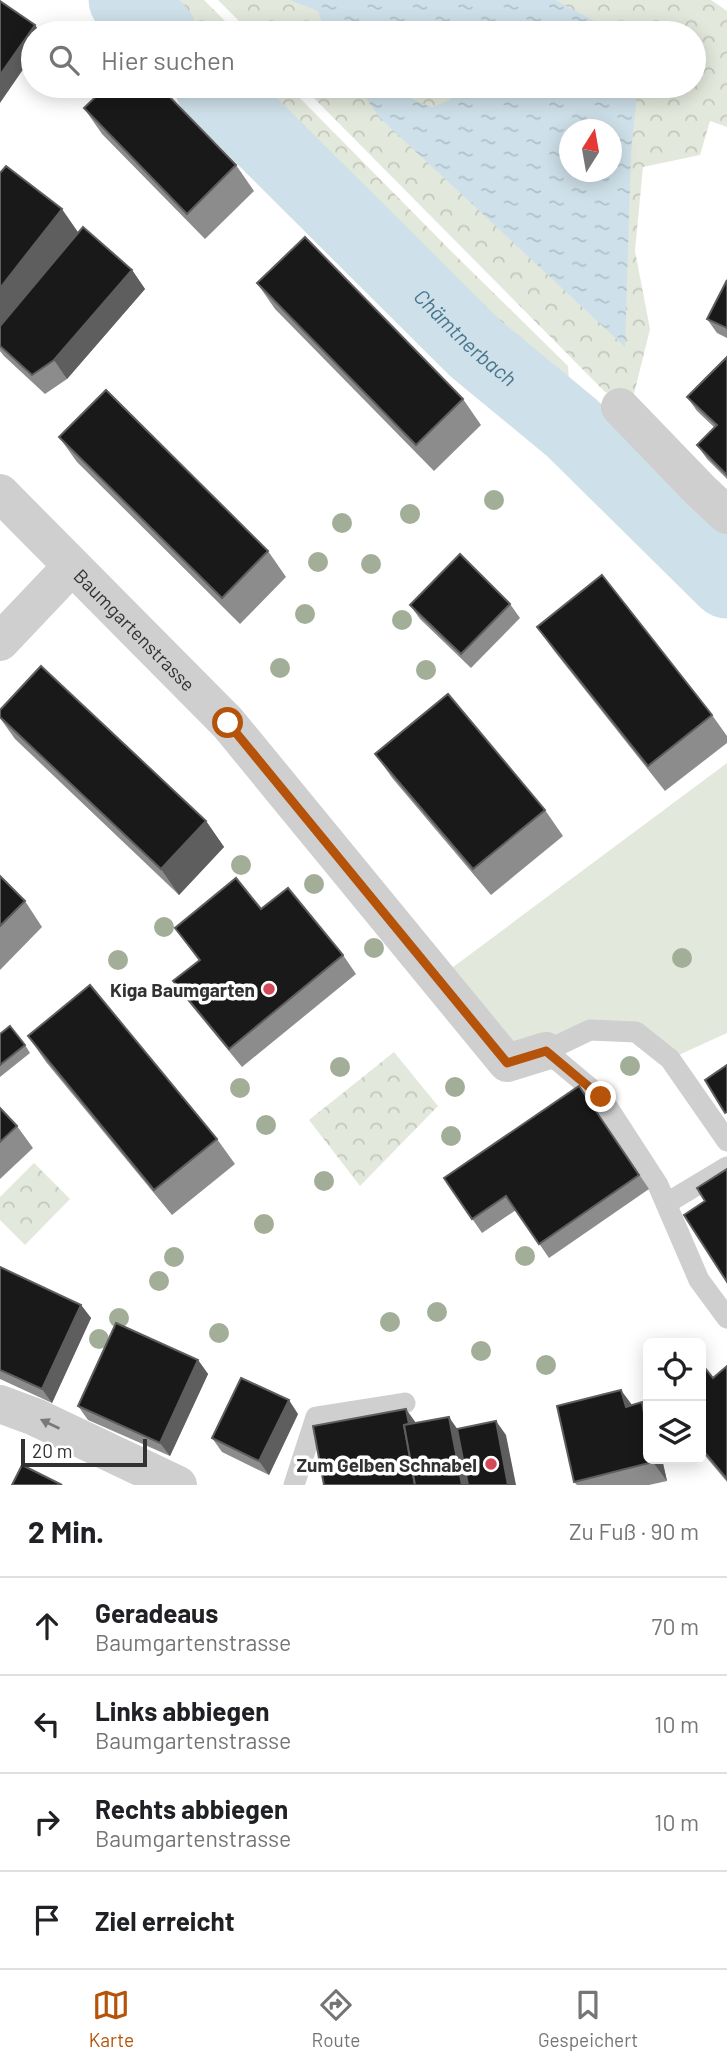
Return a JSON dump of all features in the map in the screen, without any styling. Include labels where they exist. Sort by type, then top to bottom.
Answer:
[{"type":"street","points":[[620,407],[727,515]]},
{"type":"street","name":"Baumgartenstrasse","points":[[0,493],[228,723],[507,1063],[546,1051]]},
{"type":"street","points":[[0,642],[72,567]]},
{"type":"street","points":[[0,1404],[35,1417],[178,1485]]},
{"type":"lane","name":"Baumgartenstrasse","points":[[546,1051],[590,1030],[636,1032],[670,1059],[727,1141]]},
{"type":"lane","points":[[546,1051],[601,1097],[658,1185],[699,1280],[727,1318]]},
{"type":"lane","points":[[667,1203],[727,1167]]},
{"type":"lane","points":[[294,1485],[316,1417],[405,1403]]},
{"type":"green space","points":[[126,0],[204,0],[225,21],[147,21]]},
{"type":"green space","points":[[218,0],[711,0],[727,11],[727,127],[710,121],[700,155],[643,167],[635,251],[650,329],[633,398],[605,392],[314,98],[706,98],[706,21],[239,21]]},
{"type":"green space","points":[[224,98],[300,98],[568,366],[572,428],[475,348]]},
{"type":"green space","points":[[727,763],[727,1033],[670,1059],[636,1032],[590,1030],[507,1063],[437,979]]},
{"type":"green space","points":[[394,1052],[438,1106],[360,1186],[309,1120]]},
{"type":"green space","points":[[34,1163],[70,1199],[25,1245],[0,1220],[0,1197]]},
{"type":"water","points":[[289,0],[555,0],[594,21],[322,21],[318,11]]},
{"type":"water","points":[[366,98],[412,98],[432,107],[450,98],[637,98],[631,153],[625,347],[380,118]]},
{"type":"building","points":[[0,1],[29,21],[21,21],[21,45],[0,75]]},
{"type":"building","points":[[94,98],[171,98],[236,165],[187,214],[84,108]]},
{"type":"building","points":[[6,166],[62,209],[0,288],[0,173]]},
{"type":"building","points":[[83,227],[132,270],[54,360],[32,375],[0,346],[0,326]]},
{"type":"building","points":[[305,237],[463,399],[416,445],[257,283]]},
{"type":"building","points":[[727,280],[727,328],[707,319]]},
{"type":"building","points":[[727,357],[727,475],[697,445],[717,425],[687,397]]},
{"type":"building","points":[[106,390],[268,551],[222,598],[59,437]]},
{"type":"building","points":[[460,554],[510,604],[461,654],[410,605]]},
{"type":"building","points":[[602,575],[712,715],[648,766],[537,627]]},
{"type":"building","points":[[41,666],[206,821],[161,869],[0,717],[0,710]]},
{"type":"building","points":[[448,694],[545,810],[473,869],[375,754]]},
{"type":"building","points":[[0,876],[25,901],[0,926]]},
{"type":"building","name":"Kiga Baumgarten","points":[[236,878],[261,909],[288,888],[343,955],[229,1049],[173,981],[200,960],[175,928]]},
{"type":"building","points":[[90,985],[217,1139],[154,1190],[28,1036]]},
{"type":"building","points":[[10,1026],[25,1045],[0,1065],[0,1034]]},
{"type":"building","points":[[727,1065],[727,1112],[725,1113],[705,1080]]},
{"type":"building","points":[[579,1086],[639,1175],[539,1244],[506,1196],[472,1219],[444,1178]]},
{"type":"building","points":[[0,1108],[17,1126],[0,1142]]},
{"type":"building","points":[[727,1169],[727,1282],[684,1215],[705,1201],[697,1188]]},
{"type":"building","points":[[0,1267],[81,1305],[42,1389],[0,1370]]},
{"type":"building","points":[[116,1323],[198,1360],[160,1443],[78,1406]]},
{"type":"building","points":[[727,1366],[727,1479],[706,1454],[706,1369],[713,1378]]},
{"type":"building","points":[[241,1378],[289,1400],[259,1461],[212,1438]]},
{"type":"building","points":[[621,1390],[626,1407],[642,1402],[645,1464],[574,1482],[557,1406]]},
{"type":"building","points":[[406,1409],[409,1424],[404,1425],[415,1485],[324,1485],[313,1426]]},
{"type":"building","points":[[449,1417],[462,1485],[415,1485],[404,1425]]},
{"type":"building","name":"Zum Gelben Schnabel","points":[[496,1421],[508,1485],[468,1485],[457,1429]]},
{"type":"building","points":[[22,1465],[62,1485],[12,1485]]},
{"type":"waterway","name":"Chämtnerbach","points":[[126,0],[147,21]]},
{"type":"waterway","name":"Chämtnerbach","points":[[224,98],[475,348],[572,428],[727,581]]},
{"type":"place","name":"Kiga Baumgarten","points":[[269,989]]},
{"type":"place","name":"Zum Gelben Schnabel","points":[[491,1464]]},
{"type":"route","points":[[228,723],[507,1063],[546,1051],[601,1097]]}]
